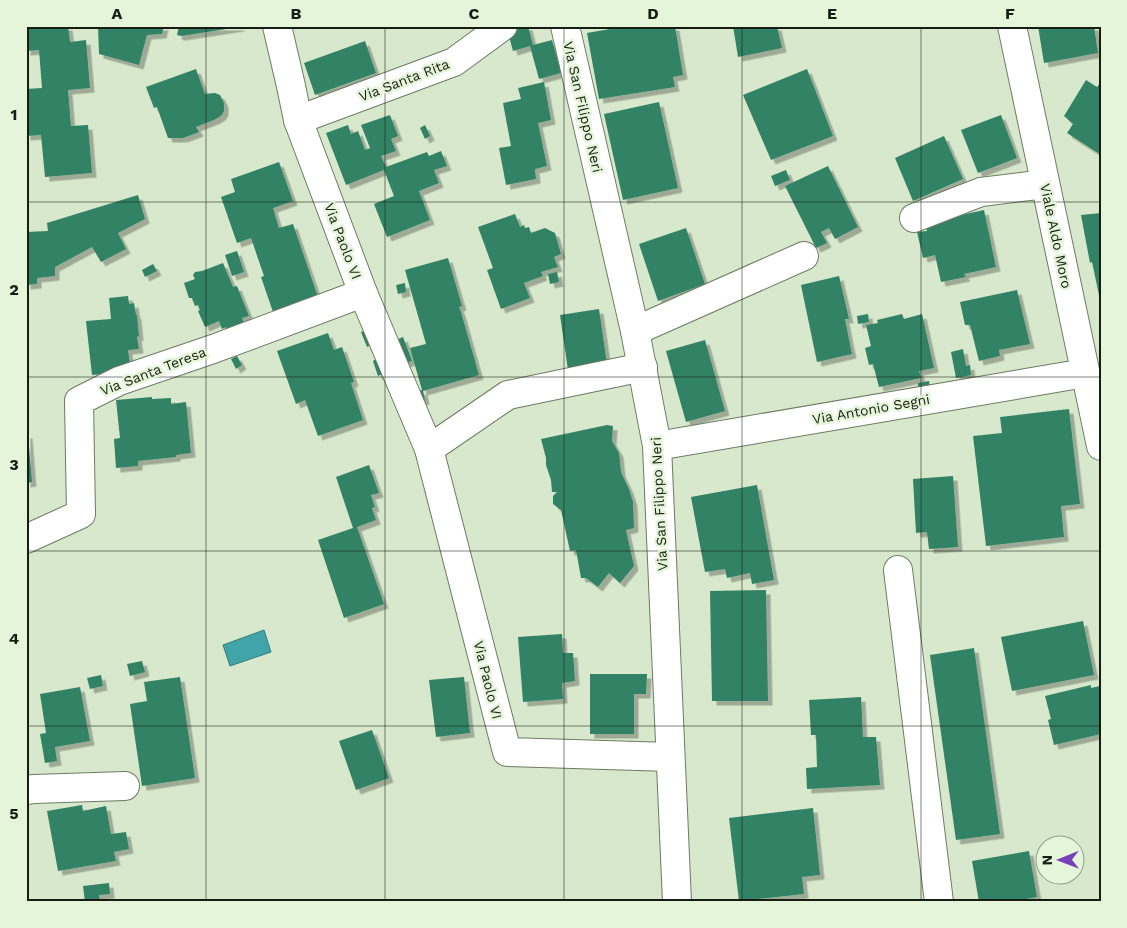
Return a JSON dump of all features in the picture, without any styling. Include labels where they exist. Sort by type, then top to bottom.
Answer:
[{"type":"street","name":"Via Paolo VI","points":[[277,26],[298,120],[363,293],[429,449],[507,752],[670,756]]},
{"type":"street","name":"Via Santa Rita","points":[[298,120],[454,62],[503,26]]},
{"type":"street","name":"Via San Filippo Neri","points":[[565,26],[643,367],[657,446],[677,902]]},
{"type":"street","name":"Viale Aldo Moro","points":[[1012,26],[1101,446]]},
{"type":"street","points":[[914,218],[981,192],[1045,184]]},
{"type":"street","points":[[635,331],[804,256]]},
{"type":"street","name":"Via Santa Teresa","points":[[26,539],[81,514],[79,401],[118,381],[213,349],[363,293]]},
{"type":"street","points":[[429,449],[508,395],[643,367]]},
{"type":"street","name":"Via Antonio Segni","points":[[657,446],[1086,373]]},
{"type":"street","points":[[898,570],[940,902]]},
{"type":"street","points":[[26,790],[125,786]]},
{"type":"water","points":[[264,630],[271,652],[230,666],[223,645]]},
{"type":"building","points":[[26,26],[68,26],[70,42],[86,40],[90,88],[68,90],[71,126],[88,125],[92,173],[45,177],[41,135],[26,136],[26,89],[42,88],[39,50],[26,51]]},
{"type":"building","points":[[98,26],[164,26],[162,34],[147,35],[139,65],[99,54]]},
{"type":"building","points":[[179,26],[240,27],[181,36],[177,35]]},
{"type":"building","points":[[528,26],[533,45],[552,40],[561,73],[539,79],[530,46],[513,51],[507,29]]},
{"type":"building","points":[[627,26],[675,26],[683,75],[673,77],[675,87],[599,99],[587,33]]},
{"type":"building","points":[[733,26],[777,26],[782,48],[738,57]]},
{"type":"building","points":[[1038,26],[1094,26],[1098,53],[1044,63]]},
{"type":"building","points":[[365,41],[376,73],[315,95],[304,63]]},
{"type":"building","points":[[196,69],[205,94],[215,93],[220,95],[224,103],[224,111],[221,116],[214,120],[196,127],[199,132],[183,138],[168,138],[157,107],[154,108],[146,87]]},
{"type":"building","points":[[807,69],[833,136],[771,160],[743,95]]},
{"type":"building","points":[[1086,80],[1097,87],[1101,82],[1101,155],[1067,133],[1073,124],[1064,116]]},
{"type":"building","points":[[544,82],[551,120],[538,123],[547,166],[535,169],[536,179],[506,185],[499,148],[511,146],[503,103],[521,99],[518,88]]},
{"type":"building","points":[[659,102],[678,188],[623,200],[604,114]]},
{"type":"building","points":[[390,115],[398,136],[391,139],[396,151],[381,156],[386,167],[427,152],[429,156],[441,151],[447,166],[434,170],[439,183],[419,191],[430,220],[387,237],[374,204],[394,196],[384,170],[346,185],[326,133],[348,125],[351,134],[358,131],[365,150],[370,148],[361,125]]},
{"type":"building","points":[[1001,115],[1017,158],[978,173],[961,130]]},
{"type":"building","points":[[425,125],[430,136],[425,139],[420,128]]},
{"type":"building","points":[[944,136],[963,179],[913,201],[895,158]]},
{"type":"building","points":[[279,162],[293,201],[273,208],[279,228],[293,224],[318,297],[273,312],[261,277],[264,276],[251,238],[237,243],[221,197],[235,192],[231,179]]},
{"type":"building","points":[[828,166],[858,227],[835,239],[829,228],[821,232],[827,243],[816,248],[785,186]]},
{"type":"building","points":[[786,170],[790,180],[775,186],[771,176]]},
{"type":"building","points":[[138,195],[145,219],[118,233],[126,249],[101,262],[92,247],[55,267],[55,276],[37,278],[37,284],[26,285],[26,232],[48,231],[47,223]]},
{"type":"building","points":[[984,210],[996,267],[964,274],[966,277],[941,282],[935,255],[923,258],[917,232],[927,231],[925,223]]},
{"type":"building","points":[[1101,213],[1100,300],[1092,262],[1090,263],[1081,215]]},
{"type":"building","points":[[515,214],[520,227],[524,225],[525,228],[529,227],[531,233],[545,228],[555,233],[561,254],[554,257],[558,267],[541,272],[543,276],[524,283],[530,298],[501,309],[487,270],[493,268],[478,227]]},
{"type":"building","points":[[686,228],[705,284],[658,301],[639,244]]},
{"type":"building","points":[[237,251],[244,272],[232,276],[225,255]]},
{"type":"building","points":[[448,258],[462,306],[459,307],[479,375],[423,391],[425,400],[419,402],[416,392],[422,390],[410,348],[426,344],[405,270]]},
{"type":"building","points":[[223,263],[233,287],[237,286],[249,316],[242,318],[245,326],[228,332],[226,327],[222,329],[219,321],[205,327],[198,311],[200,310],[198,305],[195,306],[192,298],[189,298],[184,283],[195,279],[193,275],[195,272]]},
{"type":"building","points":[[153,264],[157,271],[145,277],[142,270]]},
{"type":"building","points":[[557,272],[559,282],[550,284],[548,274]]},
{"type":"building","points":[[839,276],[849,319],[845,319],[852,354],[817,362],[801,285]]},
{"type":"building","points":[[405,283],[406,292],[398,294],[396,285]]},
{"type":"building","points":[[1017,290],[1030,344],[999,350],[1000,356],[979,361],[970,325],[965,325],[960,302]]},
{"type":"building","points":[[128,296],[129,304],[134,303],[139,336],[137,337],[139,349],[128,350],[131,371],[92,375],[86,321],[111,319],[109,298]]},
{"type":"building","points":[[599,309],[608,371],[569,377],[560,315]]},
{"type":"building","points":[[868,314],[869,322],[858,324],[857,316]]},
{"type":"building","points":[[902,314],[904,319],[922,314],[934,368],[919,371],[921,378],[879,387],[873,364],[869,365],[865,348],[871,346],[866,325],[878,323],[877,320]]},
{"type":"building","points":[[367,330],[373,344],[367,347],[361,332]]},
{"type":"building","points":[[328,333],[334,350],[342,347],[354,382],[351,383],[363,420],[318,436],[305,400],[296,404],[277,351]]},
{"type":"building","points":[[403,337],[412,361],[405,363],[396,340]]},
{"type":"building","points":[[705,340],[725,411],[686,422],[666,351]]},
{"type":"building","points":[[963,349],[966,366],[970,365],[971,375],[956,378],[951,352]]},
{"type":"building","points":[[237,356],[242,365],[236,369],[231,359]]},
{"type":"building","points":[[376,359],[385,373],[378,376],[373,361]]},
{"type":"building","points":[[929,381],[930,389],[918,391],[918,383]]},
{"type":"building","points":[[152,397],[152,399],[171,398],[171,404],[186,402],[191,453],[176,455],[176,457],[138,461],[138,466],[116,468],[114,439],[120,438],[116,400]]},
{"type":"building","points":[[1069,409],[1080,504],[1061,506],[1064,537],[986,546],[973,436],[1002,433],[1000,417]]},
{"type":"building","points":[[607,425],[613,426],[612,441],[619,453],[621,472],[633,502],[634,528],[626,530],[634,566],[620,583],[609,573],[598,587],[586,578],[581,578],[576,550],[570,551],[561,510],[553,504],[553,496],[557,492],[552,492],[541,439]]},
{"type":"building","points":[[26,434],[28,434],[32,482],[26,483]]},
{"type":"building","points":[[369,465],[379,493],[371,495],[375,507],[372,508],[376,520],[357,527],[384,604],[344,618],[318,540],[353,528],[336,477]]},
{"type":"building","points":[[953,476],[958,547],[929,549],[927,532],[916,533],[913,479]]},
{"type":"building","points":[[757,485],[774,580],[752,584],[750,573],[727,578],[725,569],[705,572],[691,497]]},
{"type":"building","points":[[766,590],[768,701],[712,701],[710,591]]},
{"type":"building","points":[[1083,621],[1094,675],[1012,691],[1001,637]]},
{"type":"building","points":[[562,634],[563,653],[573,653],[575,681],[562,683],[563,699],[523,702],[518,637]]},
{"type":"building","points":[[974,648],[1000,834],[956,840],[930,655]]},
{"type":"building","points":[[142,661],[145,672],[130,676],[127,664]]},
{"type":"building","points":[[590,674],[647,674],[646,694],[634,694],[634,734],[590,734]]},
{"type":"building","points":[[101,675],[103,686],[90,689],[87,678]]},
{"type":"building","points":[[180,677],[195,778],[142,786],[130,704],[147,701],[144,682]]},
{"type":"building","points":[[464,677],[470,733],[436,737],[429,680]]},
{"type":"building","points":[[1091,685],[1091,688],[1101,687],[1101,734],[1054,745],[1048,720],[1051,719],[1045,696]]},
{"type":"building","points":[[80,687],[90,741],[55,747],[57,761],[45,763],[40,734],[46,733],[40,694]]},
{"type":"building","points":[[861,697],[863,737],[876,737],[880,785],[807,789],[806,768],[817,767],[816,735],[811,735],[809,700]]},
{"type":"building","points":[[372,730],[389,778],[356,790],[339,741]]},
{"type":"building","points":[[82,805],[83,811],[106,806],[111,834],[126,832],[129,849],[114,852],[116,861],[58,871],[47,811]]},
{"type":"building","points":[[813,808],[820,875],[802,877],[804,894],[739,901],[729,818]]},
{"type":"building","points":[[1029,851],[1037,897],[1008,902],[979,902],[972,861]]},
{"type":"building","points":[[109,883],[110,894],[99,895],[100,902],[85,902],[83,886]]},
{"type":"building","points":[[50,899],[51,902],[38,902],[38,901]]}]
